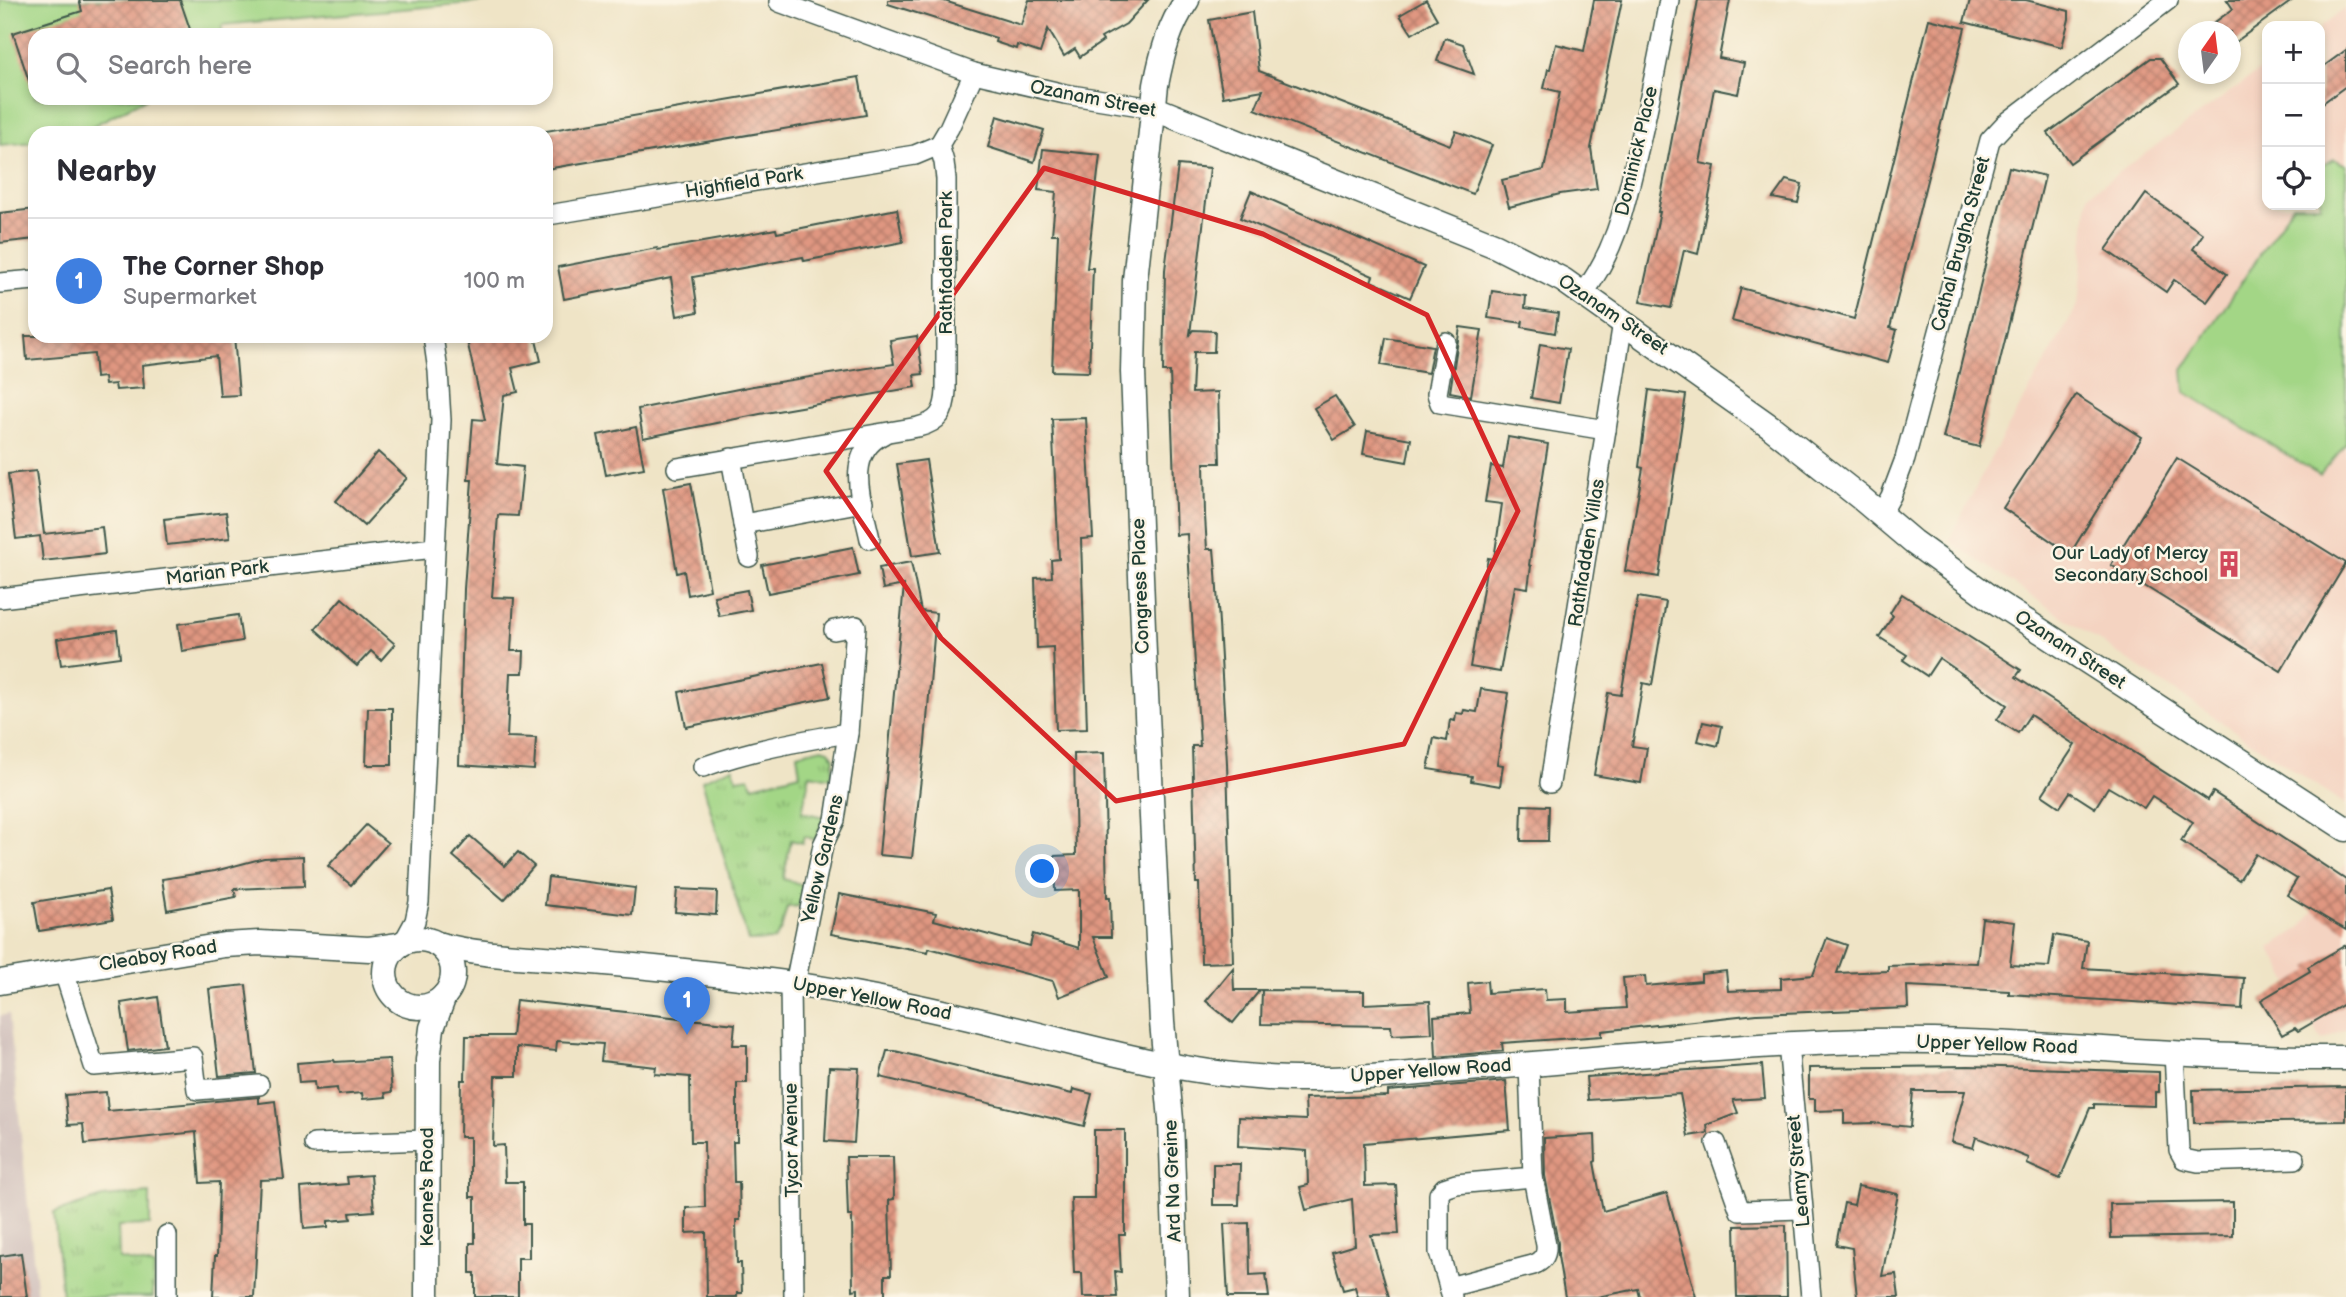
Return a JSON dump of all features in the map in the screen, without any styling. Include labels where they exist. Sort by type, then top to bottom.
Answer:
[{"type":"street","points":[[1153,108],[1165,45],[1171,27],[1188,0]]},
{"type":"street","name":"Dominick Place","points":[[1583,294],[1605,261],[1621,221],[1669,0]]},
{"type":"street","name":"Ozanam Street","points":[[779,2],[974,73],[1065,94],[1153,108],[1496,246],[1541,268],[1583,294],[1772,428],[1913,542],[1996,603],[2346,829]]},
{"type":"street","name":"Cathal Brugha Street","points":[[1881,514],[1891,496],[1905,458],[1990,140],[2006,124],[2164,3]]},
{"type":"street","points":[[939,145],[950,128],[974,73]]},
{"type":"street","name":"Congress Place","points":[[1153,108],[1135,280],[1133,372],[1144,653],[1166,1065]]},
{"type":"street","name":"Highfield Park","points":[[553,214],[915,155],[939,145]]},
{"type":"street","name":"Rathfadden Park","points":[[677,468],[934,423],[941,415],[946,399],[946,179],[939,145]]},
{"type":"street","points":[[0,283],[28,281]]},
{"type":"street","name":"Rathfadden Villas","points":[[1550,783],[1623,322]]},
{"type":"street","points":[[1446,342],[1437,394],[1440,403],[1606,430]]},
{"type":"street","points":[[419,902],[423,919],[435,943],[449,957],[453,975],[447,990],[430,1006],[422,1007],[405,1005],[398,1000],[387,988],[384,978],[387,960],[415,921],[419,902],[441,397],[434,343]]},
{"type":"street","name":"Rathfadden Park","points":[[870,539],[858,472],[860,457],[872,441],[899,430]]},
{"type":"street","points":[[731,458],[749,557]]},
{"type":"street","points":[[743,524],[863,502]]},
{"type":"street","name":"Marian Park","points":[[0,598],[434,548]]},
{"type":"street","name":"Yellow Gardens","points":[[792,984],[822,845],[835,820],[848,733],[856,626],[834,630]]},
{"type":"street","points":[[703,767],[730,757],[848,733]]},
{"type":"street","points":[[401,944],[415,939],[435,943]]},
{"type":"street","name":"Cleaboy Road","points":[[0,982],[225,945],[260,943],[369,948],[401,944]]},
{"type":"street","name":"Upper Yellow Road","points":[[435,943],[466,951],[792,984],[933,1009],[1166,1065],[1230,1075],[1293,1079],[1402,1074],[1788,1044],[1884,1041],[1962,1042],[2260,1058],[2346,1058]]},
{"type":"street","name":"Cleaboy Road","points":[[317,945],[346,954],[384,978]]},
{"type":"street","name":"Upper Yellow Road","points":[[447,990],[468,970],[486,961],[525,956]]},
{"type":"street","points":[[64,972],[94,1066],[193,1057],[197,1090],[259,1085]]},
{"type":"street","name":"Tycor Avenue","points":[[792,984],[794,1297]]},
{"type":"street","name":"Keane's Road","points":[[427,1297],[428,1076],[431,1034],[447,990]]},
{"type":"street","name":"Keane's Road","points":[[398,1000],[421,1046],[428,1076]]},
{"type":"street","name":"Leamy Street","points":[[1788,1044],[1811,1297]]},
{"type":"street","points":[[2174,1053],[2179,1145],[2184,1159],[2295,1160]]},
{"type":"street","name":"Ard Na Greine","points":[[1166,1065],[1171,1119],[1177,1297]]},
{"type":"street","points":[[1529,1065],[1533,1177],[1546,1245],[1544,1258],[1533,1265],[1450,1292],[1439,1245],[1441,1191],[1456,1184],[1533,1177]]},
{"type":"street","points":[[314,1144],[428,1140]]},
{"type":"street","points":[[1716,1143],[1740,1211],[1802,1209]]},
{"type":"street","points":[[167,1235],[167,1297]]},
{"type":"highlighted area","points":[[1044,168],[1263,234],[1427,315],[1518,511],[1404,744],[1116,801],[941,638],[826,471]]},
{"type":"shaded area","points":[[2346,8],[2346,805],[1949,541],[1990,459],[2078,305],[2088,195],[2262,69],[2262,210],[2325,210],[2325,23]]},
{"type":"shaded area","points":[[2346,864],[2346,1029],[2322,1041],[2270,948],[2303,926]]},
{"type":"shaded area","points":[[9,1014],[37,1297],[0,1297],[0,1016]]},
{"type":"green space","points":[[0,0],[505,0],[222,25],[222,28],[28,28],[28,105],[133,105],[93,126],[28,126],[28,143],[0,145]]},
{"type":"green space","points":[[2334,159],[2346,165],[2346,444],[2320,475],[2185,392],[2183,370],[2290,210],[2325,210],[2325,164]]},
{"type":"green space","points":[[822,748],[829,750],[834,758],[831,778],[810,774],[802,812],[824,817],[815,840],[804,836],[802,843],[791,840],[783,879],[803,885],[799,906],[787,907],[781,930],[774,940],[748,941],[702,780],[733,767],[737,779],[749,777],[753,786],[800,774],[797,754]]},
{"type":"green space","points":[[150,1193],[150,1225],[118,1226],[119,1259],[154,1266],[153,1297],[62,1297],[54,1213],[103,1197]]},
{"type":"building","points":[[79,0],[180,0],[190,28],[29,28],[82,11]]},
{"type":"building","points":[[888,0],[941,0],[1021,25],[1029,0],[1148,0],[1126,24],[1101,38],[1103,41],[1080,57],[1075,49],[1064,56],[1048,29],[1040,53],[1017,45],[1016,49],[995,42],[996,38],[888,4]]},
{"type":"building","points":[[1426,0],[1437,19],[1412,34],[1400,15]]},
{"type":"building","points":[[1594,0],[1622,0],[1591,148],[1597,189],[1560,194],[1509,207],[1502,180],[1544,170],[1560,92],[1544,88],[1556,44],[1584,51]]},
{"type":"building","points":[[1698,0],[1730,0],[1719,58],[1744,63],[1738,94],[1714,89],[1700,163],[1715,166],[1698,254],[1684,250],[1671,308],[1640,302],[1660,212]]},
{"type":"building","points":[[1970,0],[2026,0],[2069,11],[2062,47],[1964,22]]},
{"type":"building","points":[[2227,0],[2293,0],[2241,38],[2241,21],[2216,21],[2233,9]]},
{"type":"building","points":[[1252,12],[1259,71],[1450,145],[1456,131],[1492,145],[1473,194],[1255,109],[1263,90],[1223,97],[1209,20]]},
{"type":"building","points":[[1929,19],[1965,28],[1890,328],[1897,330],[1888,363],[1732,321],[1741,288],[1854,319]]},
{"type":"building","points":[[28,28],[28,78],[13,33]]},
{"type":"building","points":[[1445,38],[1463,44],[1474,74],[1437,61]]},
{"type":"building","points":[[2346,50],[2346,86],[2325,101],[2325,84],[2325,65]]},
{"type":"building","points":[[2151,58],[2160,58],[2179,84],[2070,163],[2048,133]]},
{"type":"building","points":[[859,77],[866,115],[553,168],[553,130]]},
{"type":"building","points":[[997,116],[1044,130],[1034,162],[988,147]]},
{"type":"building","points":[[1043,149],[1100,155],[1087,268],[1093,268],[1089,372],[1052,371],[1058,234],[1052,234],[1056,192],[1038,190]]},
{"type":"building","points":[[1178,165],[1210,168],[1190,334],[1193,330],[1215,331],[1214,352],[1194,352],[1192,393],[1218,392],[1220,463],[1204,463],[1205,516],[1207,549],[1214,549],[1216,572],[1227,763],[1233,962],[1201,963],[1192,746],[1200,746],[1187,534],[1176,535],[1170,372],[1163,372],[1165,270]]},
{"type":"building","points":[[2009,167],[2045,176],[1979,447],[1943,438]]},
{"type":"building","points":[[1786,180],[1802,184],[1798,203],[1773,198]]},
{"type":"building","points":[[1251,191],[1424,267],[1410,298],[1371,281],[1373,276],[1240,218]]},
{"type":"building","points":[[2146,194],[2203,234],[2193,249],[2227,274],[2207,302],[2174,280],[2166,292],[2106,250]]},
{"type":"building","points":[[897,209],[903,242],[804,261],[803,257],[693,277],[698,312],[677,316],[671,278],[564,299],[558,267],[776,229],[777,233]]},
{"type":"building","points":[[28,210],[28,240],[0,243],[0,213]]},
{"type":"building","points":[[1492,291],[1526,296],[1525,308],[1558,313],[1555,333],[1522,327],[1523,320],[1522,323],[1488,318]]},
{"type":"building","points":[[1460,327],[1482,330],[1471,396],[1450,392]]},
{"type":"building","points":[[25,336],[28,336],[28,343],[235,343],[239,395],[220,396],[216,356],[142,365],[144,388],[116,390],[115,384],[105,385],[104,377],[96,378],[94,354],[27,360]]},
{"type":"building","points":[[917,336],[923,374],[914,375],[916,387],[760,414],[643,438],[638,409],[753,386],[894,364],[890,340]]},
{"type":"building","points":[[1386,338],[1433,346],[1428,373],[1381,365]]},
{"type":"building","points":[[468,343],[537,343],[541,361],[512,368],[518,392],[504,395],[497,464],[523,467],[518,516],[498,515],[492,597],[514,598],[511,651],[524,651],[523,673],[510,673],[507,737],[536,738],[534,770],[459,765],[464,589],[472,480],[468,480],[473,419],[485,420]]},
{"type":"building","points":[[1540,344],[1568,349],[1559,403],[1531,398]]},
{"type":"building","points":[[1649,390],[1686,395],[1659,577],[1625,571],[1643,468],[1639,467]]},
{"type":"building","points":[[2076,395],[2142,437],[2070,554],[2003,508]]},
{"type":"building","points":[[1335,396],[1355,427],[1334,440],[1314,408]]},
{"type":"building","points":[[1086,418],[1093,538],[1081,539],[1087,729],[1056,730],[1053,647],[1037,648],[1035,578],[1052,577],[1051,560],[1059,559],[1052,419]]},
{"type":"building","points":[[636,427],[644,468],[606,475],[598,435]]},
{"type":"building","points":[[1367,431],[1411,439],[1407,462],[1363,454]]},
{"type":"building","points":[[1508,437],[1548,444],[1529,565],[1528,588],[1515,586],[1500,672],[1470,667],[1488,558],[1494,559],[1502,504],[1485,502],[1491,466],[1503,468]]},
{"type":"building","points":[[378,452],[407,478],[364,526],[336,501]]},
{"type":"building","name":"Our Lady of Mercy Secondary School","points":[[2177,458],[2346,563],[2281,671],[2111,565]]},
{"type":"building","points":[[926,460],[940,552],[912,556],[897,464]]},
{"type":"building","points":[[36,471],[44,534],[102,527],[105,554],[43,561],[40,536],[16,539],[8,474]]},
{"type":"building","points":[[691,483],[710,590],[688,595],[684,571],[677,573],[663,488]]},
{"type":"building","points":[[226,512],[230,538],[167,545],[164,519]]},
{"type":"building","points":[[853,547],[859,575],[768,593],[762,565]]},
{"type":"building","points":[[911,562],[921,611],[936,613],[912,858],[879,855],[904,585],[883,589],[879,568]]},
{"type":"building","points":[[747,590],[751,610],[719,616],[714,596]]},
{"type":"building","points":[[1902,594],[2021,670],[2016,677],[2053,701],[2208,800],[2213,792],[2346,880],[2346,930],[2287,895],[2297,879],[2256,854],[2239,880],[2181,841],[2193,822],[2152,796],[2144,808],[2108,787],[2095,808],[2070,792],[2060,807],[2042,795],[2075,745],[2030,715],[2018,733],[1997,720],[2007,705],[1939,658],[1927,676],[1903,660],[1907,655],[1879,637],[1893,616],[1890,613]]},
{"type":"building","points":[[1638,597],[1666,602],[1652,685],[1643,683],[1632,746],[1647,748],[1641,783],[1594,775],[1608,693],[1621,695]]},
{"type":"building","points":[[342,598],[395,644],[381,660],[371,651],[357,666],[315,629]]},
{"type":"building","points":[[238,615],[242,641],[182,651],[178,624]]},
{"type":"building","points":[[117,630],[120,657],[61,665],[57,639]]},
{"type":"building","points":[[822,663],[830,697],[686,727],[679,692]]},
{"type":"building","points":[[1481,689],[1509,693],[1497,764],[1503,765],[1500,786],[1471,781],[1472,776],[1428,769],[1434,738],[1447,741],[1450,720],[1455,721],[1456,713],[1463,714],[1464,710],[1477,712]]},
{"type":"building","points":[[368,708],[392,708],[392,765],[366,765]]},
{"type":"building","points":[[1703,722],[1722,726],[1718,746],[1698,741]]},
{"type":"building","points":[[1104,753],[1107,897],[1110,897],[1111,937],[1093,937],[1109,977],[1059,997],[1053,981],[929,948],[928,952],[831,934],[839,894],[936,913],[934,920],[1030,946],[1033,934],[1079,948],[1079,890],[1055,891],[1054,856],[1076,855],[1074,754]]},
{"type":"building","points":[[1522,805],[1549,806],[1548,841],[1521,841]]},
{"type":"building","points":[[366,825],[388,843],[351,885],[328,866]]},
{"type":"building","points":[[470,836],[505,866],[518,852],[534,866],[504,900],[453,856]]},
{"type":"building","points":[[303,856],[304,886],[234,889],[236,897],[167,910],[162,879],[215,871],[264,858]]},
{"type":"building","points":[[548,877],[635,888],[632,915],[545,905]]},
{"type":"building","points":[[677,889],[717,891],[716,915],[675,912]]},
{"type":"building","points":[[108,890],[113,919],[39,931],[34,902]]},
{"type":"building","points":[[1982,918],[2015,922],[2010,965],[2049,967],[2054,935],[2087,941],[2083,968],[2244,978],[2242,1009],[1907,986],[1908,1008],[1757,1014],[1602,1031],[1602,1036],[1502,1043],[1503,1051],[1436,1057],[1434,1016],[1470,1013],[1468,983],[1487,981],[1488,993],[1545,989],[1546,1000],[1567,999],[1567,1012],[1626,1008],[1623,978],[1645,976],[1646,986],[1701,981],[1701,974],[1726,971],[1728,991],[1781,989],[1781,978],[1813,975],[1827,938],[1847,945],[1837,973],[1888,971],[1888,966],[1942,962],[1977,963]]},
{"type":"building","points":[[2346,945],[2346,1003],[2298,1031],[2295,1028],[2282,1035],[2261,1000],[2310,971],[2308,967]]},
{"type":"building","points":[[1233,968],[1234,990],[1260,990],[1233,1023],[1206,1001]]},
{"type":"building","points":[[246,985],[256,1073],[219,1076],[209,989]]},
{"type":"building","points":[[1262,990],[1364,991],[1364,1004],[1430,1001],[1432,1033],[1392,1035],[1391,1026],[1261,1024]]},
{"type":"building","points":[[158,997],[165,1046],[128,1051],[121,1003]]},
{"type":"building","points":[[516,1000],[735,1024],[733,1045],[747,1045],[747,1083],[737,1083],[737,1142],[733,1142],[734,1182],[739,1182],[737,1263],[741,1263],[742,1293],[737,1293],[737,1297],[707,1297],[706,1232],[686,1233],[686,1208],[705,1207],[704,1142],[691,1142],[690,1077],[655,1074],[656,1067],[601,1061],[603,1044],[557,1041],[556,1051],[517,1047],[517,1076],[495,1076],[493,1146],[504,1145],[505,1182],[523,1182],[523,1224],[529,1224],[529,1258],[518,1258],[518,1297],[475,1297],[475,1273],[470,1273],[470,1243],[475,1243],[475,1197],[470,1197],[470,1137],[460,1137],[461,1080],[465,1080],[466,1036],[512,1036]]},
{"type":"building","points":[[887,1051],[1072,1094],[1073,1089],[1092,1094],[1084,1126],[880,1077]]},
{"type":"building","points":[[389,1059],[392,1092],[385,1093],[386,1097],[363,1099],[362,1093],[338,1095],[337,1088],[315,1090],[314,1082],[299,1083],[297,1063]]},
{"type":"building","points":[[1762,1065],[1765,1098],[1733,1100],[1738,1113],[1707,1125],[1708,1133],[1688,1136],[1680,1094],[1588,1100],[1586,1077]]},
{"type":"building","points":[[1969,1066],[2159,1072],[2159,1092],[2155,1092],[2155,1106],[2094,1104],[2060,1179],[2027,1164],[2029,1158],[1976,1137],[1973,1148],[1951,1142],[1965,1091],[1913,1091],[1910,1127],[1872,1123],[1844,1124],[1844,1110],[1815,1111],[1815,1099],[1809,1099],[1809,1068]]},
{"type":"building","points":[[829,1067],[859,1068],[854,1143],[825,1141]]},
{"type":"building","points":[[1506,1081],[1510,1130],[1364,1143],[1365,1186],[1396,1185],[1399,1234],[1371,1235],[1389,1297],[1358,1297],[1355,1287],[1343,1290],[1332,1252],[1355,1245],[1352,1199],[1306,1210],[1300,1187],[1308,1185],[1307,1151],[1238,1146],[1239,1117],[1306,1120],[1305,1098],[1388,1096],[1388,1091]]},
{"type":"building","points":[[2346,1087],[2346,1121],[2194,1123],[2193,1090]]},
{"type":"building","points":[[106,1092],[108,1111],[259,1097],[259,1103],[275,1101],[284,1179],[260,1180],[254,1297],[213,1297],[219,1182],[200,1183],[196,1132],[85,1144],[83,1124],[68,1125],[65,1095]]},
{"type":"building","points":[[1094,1130],[1125,1130],[1125,1235],[1119,1235],[1121,1272],[1115,1271],[1117,1297],[1083,1297],[1082,1273],[1074,1273],[1071,1198],[1094,1198]]},
{"type":"building","points":[[1595,1135],[1594,1162],[1603,1211],[1667,1193],[1696,1297],[1640,1297],[1638,1289],[1597,1297],[1565,1297],[1545,1176],[1544,1138]]},
{"type":"building","points":[[846,1157],[893,1157],[894,1199],[889,1200],[891,1275],[885,1275],[885,1297],[858,1297],[858,1289],[853,1290],[852,1216],[848,1216]]},
{"type":"building","points":[[1213,1164],[1240,1164],[1239,1205],[1213,1205]]},
{"type":"building","points":[[371,1175],[374,1211],[350,1213],[351,1219],[328,1221],[328,1227],[304,1229],[301,1188],[348,1184],[347,1177]]},
{"type":"building","points":[[1858,1186],[1898,1194],[1882,1276],[1896,1274],[1899,1297],[1857,1297],[1852,1248],[1836,1245],[1844,1203],[1854,1205]]},
{"type":"building","points":[[2233,1202],[2233,1236],[2111,1238],[2110,1204]]},
{"type":"building","points":[[1249,1223],[1250,1275],[1266,1274],[1269,1297],[1228,1297],[1224,1224]]},
{"type":"building","points":[[1786,1225],[1787,1297],[1737,1297],[1735,1226]]},
{"type":"building","points":[[21,1253],[27,1297],[0,1297],[0,1256]]},
{"type":"place","name":"Our Lady of Mercy Secondary School","points":[[2229,564]]},
{"type":"place","name":"The Corner Shop","points":[[687,1035]]}]
